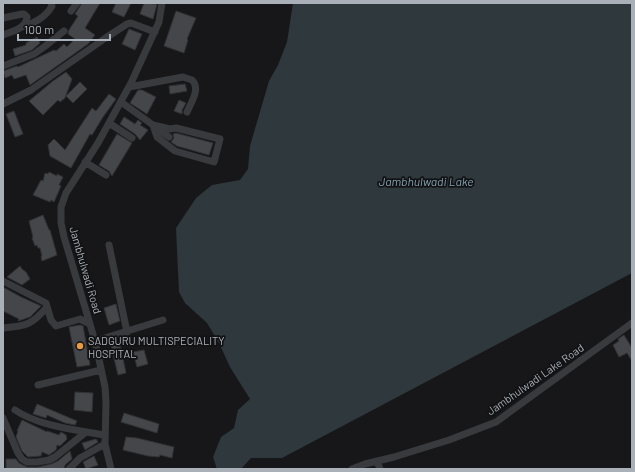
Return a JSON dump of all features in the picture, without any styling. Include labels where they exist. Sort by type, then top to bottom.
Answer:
[{"type":"street","points":[[3,35],[35,23],[49,11],[52,6],[51,3]]},
{"type":"street","points":[[71,11],[77,3]]},
{"type":"street","name":"Jambhulwadi Road","points":[[111,469],[104,444],[106,395],[95,341],[64,237],[61,222],[61,207],[66,193],[130,86],[159,22],[162,3]]},
{"type":"street","points":[[3,18],[24,14],[27,17],[20,28]]},
{"type":"street","points":[[3,104],[31,90],[127,24],[131,23],[155,32]]},
{"type":"street","points":[[3,66],[34,54],[44,48],[64,31]]},
{"type":"street","points":[[130,86],[183,77],[192,80],[196,85],[196,92],[187,112]]},
{"type":"street","points":[[121,102],[170,137]]},
{"type":"street","points":[[109,123],[132,138]]},
{"type":"street","points":[[153,125],[176,128],[220,139],[214,162],[175,151],[157,137],[153,125]]},
{"type":"street","points":[[85,162],[106,175]]},
{"type":"street","points":[[109,245],[127,332]]},
{"type":"street","points":[[3,281],[46,303],[51,320],[56,326],[80,319],[90,324]]},
{"type":"street","points":[[3,328],[28,324],[39,317],[47,307]]},
{"type":"street","points":[[95,341],[163,320]]},
{"type":"street","name":"Jambhulwadi Lake Road","points":[[352,469],[449,440],[496,422],[632,323]]},
{"type":"street","points":[[38,385],[101,370]]},
{"type":"street","points":[[15,410],[24,416],[68,429],[104,435]]},
{"type":"street","points":[[3,418],[18,453],[22,459],[27,462],[49,460],[55,457],[86,432]]},
{"type":"street","points":[[69,469],[80,458],[104,444]]},
{"type":"street","points":[[377,461],[380,469]]},
{"type":"water","name":"Jambhulwadi Lake","points":[[293,3],[632,3],[632,273],[282,458],[251,458],[241,469],[217,469],[213,457],[221,437],[234,428],[238,410],[250,399],[230,367],[219,343],[207,323],[185,303],[179,292],[176,228],[196,198],[212,185],[240,180],[248,169],[250,146],[269,81],[278,65],[287,42]]},
{"type":"building","points":[[82,3],[100,3],[85,28],[95,35],[88,44],[30,85],[26,75],[14,79],[12,75],[5,78],[3,71],[17,66],[18,67],[54,50],[56,51],[64,44],[67,47],[75,39],[68,34],[78,16],[75,14]]},
{"type":"building","points":[[116,3],[131,3],[124,17],[112,12]]},
{"type":"building","points":[[144,3],[157,4],[153,19],[140,14]]},
{"type":"building","points":[[176,11],[196,18],[187,39],[184,53],[164,46]]},
{"type":"building","points":[[129,29],[142,34],[135,50],[122,44]]},
{"type":"building","points":[[37,37],[40,43],[32,50],[15,56],[13,49],[26,45],[26,43]]},
{"type":"building","points":[[66,72],[72,79],[65,98],[60,102],[58,100],[43,115],[29,101]]},
{"type":"building","points":[[80,82],[87,89],[73,103],[66,96]]},
{"type":"building","points":[[185,84],[187,91],[170,94],[169,86]]},
{"type":"building","points":[[138,90],[142,90],[156,97],[147,114],[130,103]]},
{"type":"building","points":[[109,94],[116,99],[92,135],[90,134],[71,168],[50,156],[48,145],[54,139],[65,150],[92,108],[96,111]]},
{"type":"building","points":[[179,100],[186,103],[182,110],[182,114],[174,111]]},
{"type":"building","points":[[14,111],[23,134],[15,137],[6,114]]},
{"type":"building","points":[[124,117],[135,124],[138,120],[142,123],[140,125],[148,130],[140,140],[135,134],[120,124]]},
{"type":"building","points":[[176,133],[213,143],[209,155],[177,146],[171,142],[174,138],[173,134]]},
{"type":"building","points":[[117,134],[132,143],[112,176],[109,171],[99,165]]},
{"type":"building","points":[[49,172],[63,177],[54,202],[51,200],[50,202],[33,195],[41,180],[43,181],[45,173],[48,174]]},
{"type":"building","points":[[43,215],[50,230],[57,255],[42,261],[40,248],[38,248],[37,245],[35,246],[32,238],[29,221]]},
{"type":"building","points":[[20,266],[30,279],[22,285],[7,277]]},
{"type":"building","points":[[3,287],[41,306],[30,317],[18,321],[19,319],[3,311]]},
{"type":"building","points":[[116,304],[120,321],[109,325],[104,308]]},
{"type":"building","name":"SADGURU MULTISPECIALITY HOSPITAL","points":[[80,325],[83,326],[90,365],[77,367],[69,327]]},
{"type":"building","points":[[624,335],[632,348],[632,361],[627,353],[619,357],[613,345]]},
{"type":"building","points":[[120,344],[126,373],[118,375],[111,346]]},
{"type":"building","points":[[144,350],[148,364],[137,367],[133,352]]},
{"type":"building","points":[[75,392],[93,393],[92,412],[74,410]]},
{"type":"building","points":[[37,404],[77,421],[75,425],[65,423],[47,415],[46,418],[33,414]]},
{"type":"building","points":[[124,413],[159,424],[157,433],[121,422]]},
{"type":"building","points":[[22,420],[47,432],[59,435],[61,432],[66,435],[67,439],[60,446],[57,445],[56,450],[49,455],[42,452],[41,456],[28,457],[22,451],[16,437]]},
{"type":"building","points":[[126,437],[137,438],[174,447],[172,458],[160,455],[159,457],[148,456],[123,450]]},
{"type":"building","points":[[96,439],[98,442],[85,450],[82,443]]},
{"type":"building","points":[[70,451],[72,459],[65,465],[64,469],[6,469],[6,459],[16,459],[19,463],[27,467],[38,467],[58,461]]},
{"type":"building","points":[[94,456],[98,465],[86,469],[83,462]]},
{"type":"place","name":"SADGURU MULTISPECIALITY HOSPITAL","points":[[80,346]]}]
